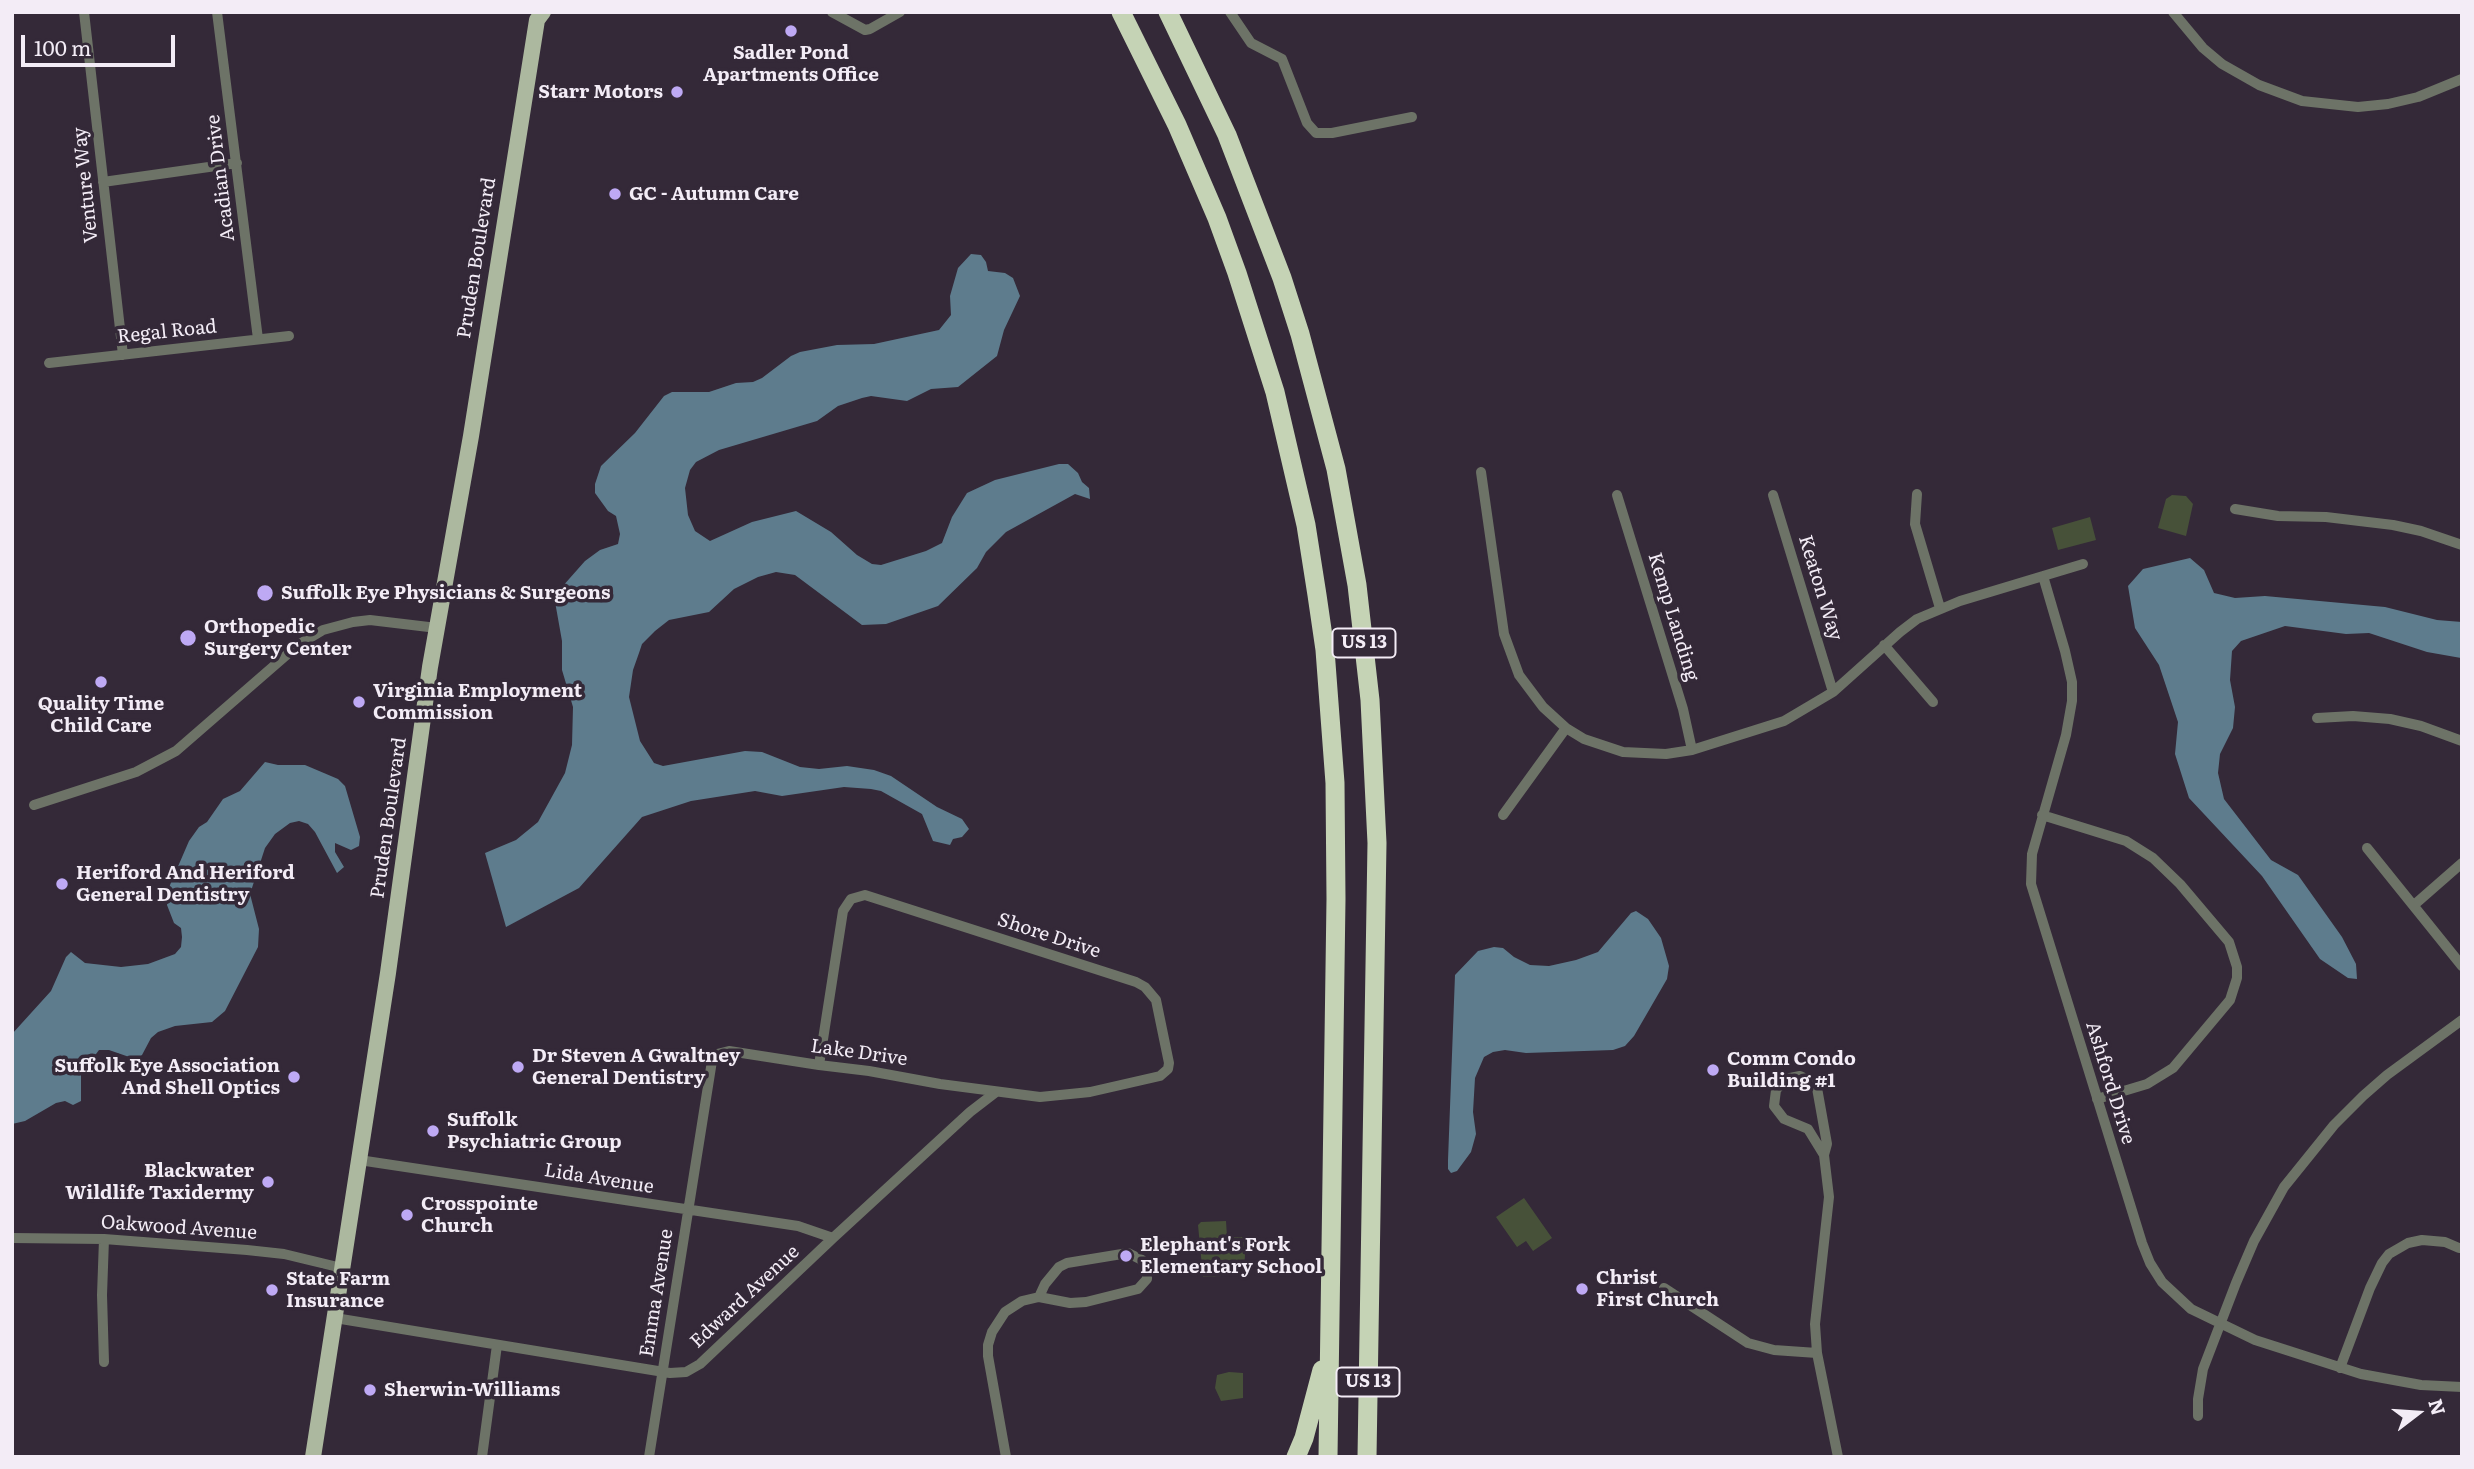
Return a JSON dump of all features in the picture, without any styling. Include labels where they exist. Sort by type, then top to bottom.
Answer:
[{"type":"highway","name":"US 13","points":[[1121,12],[1183,137],[1237,272],[1267,363],[1306,525],[1325,650],[1335,783],[1336,899],[1328,1457]]},
{"type":"highway","name":"US 13","points":[[1168,12],[1227,135],[1286,289],[1333,458],[1357,585],[1370,700],[1377,844],[1367,1457]]},
{"type":"highway","points":[[1370,1306],[1377,1381],[1378,1457]]},
{"type":"highway","points":[[1296,1457],[1304,1438],[1330,1332]]},
{"type":"main road","name":"Pruden Boulevard","points":[[313,1457],[409,830],[436,628],[471,436],[538,15]]},
{"type":"street","points":[[84,13],[90,12]]},
{"type":"street","name":"Acadian Drive","points":[[217,12],[258,339]]},
{"type":"street","points":[[832,12],[859,27],[870,29],[900,12]]},
{"type":"street","points":[[1230,12],[1251,43],[1282,59],[1307,123],[1316,133],[1332,133],[1412,117]]},
{"type":"street","points":[[2173,12],[2203,48],[2222,64],[2259,85],[2302,102],[2358,107],[2388,104],[2418,97],[2462,79]]},
{"type":"street","name":"Venture Way","points":[[84,13],[123,355]]},
{"type":"street","points":[[103,182],[237,163]]},
{"type":"street","name":"Regal Road","points":[[49,363],[289,336]]},
{"type":"street","points":[[1481,472],[1509,653],[1530,691],[1566,728],[1584,739],[1623,752],[1666,754],[1692,750],[1784,721],[1833,692],[1884,645],[1917,620],[1940,608],[2083,564]]},
{"type":"street","points":[[1917,494],[1915,524],[1940,608]]},
{"type":"street","name":"Kemp Landing","points":[[1617,495],[1683,709],[1692,750]]},
{"type":"street","name":"Keaton Way","points":[[1773,495],[1833,692]]},
{"type":"street","points":[[2235,509],[2278,516],[2326,517],[2393,524],[2462,545]]},
{"type":"street","name":"Ashford Drive","points":[[2043,576],[2065,651],[2072,682],[2072,701],[2066,735],[2032,853],[2031,884],[2141,1243],[2150,1263],[2162,1282],[2185,1305],[2221,1324],[2285,1351],[2391,1381],[2462,1387]]},
{"type":"street","points":[[34,805],[136,772],[176,751],[298,645],[323,630],[370,620],[436,628]]},
{"type":"street","points":[[1884,645],[1933,702]]},
{"type":"street","points":[[2316,718],[2353,716],[2390,719],[2431,729],[2462,741]]},
{"type":"street","points":[[1503,815],[1566,728]]},
{"type":"street","points":[[2042,815],[2126,841],[2153,858],[2180,884],[2229,942],[2237,967],[2237,978],[2230,1000],[2173,1068],[2147,1084],[2097,1099]]},
{"type":"street","points":[[2367,848],[2462,966]]},
{"type":"street","points":[[2414,905],[2462,863]]},
{"type":"street","name":"Shore Drive","points":[[819,1065],[840,922],[848,903],[857,896],[879,899],[1136,982],[1156,1000],[1169,1063],[1168,1069],[1160,1076],[1060,1097],[996,1092]]},
{"type":"street","points":[[2198,1416],[2203,1369],[2255,1241],[2284,1187],[2306,1158],[2363,1096],[2462,1020]]},
{"type":"street","name":"Lake Drive","points":[[717,1054],[729,1051],[996,1092]]},
{"type":"street","name":"Emma Avenue","points":[[649,1457],[712,1061],[717,1054]]},
{"type":"street","points":[[1824,1155],[1808,1129],[1784,1119],[1774,1106],[1773,1097],[1785,1079],[1800,1076],[1807,1078],[1817,1088],[1827,1144],[1824,1155],[1829,1196],[1815,1324],[1817,1353],[1838,1457]]},
{"type":"street","name":"Edward Avenue","points":[[335,1318],[681,1373],[700,1364],[970,1112],[996,1092]]},
{"type":"street","name":"Lida Avenue","points":[[359,1160],[798,1226],[833,1238]]},
{"type":"street","name":"Oakwood Avenue","points":[[12,1238],[103,1239],[247,1250],[284,1254],[342,1268]]},
{"type":"street","points":[[103,1239],[104,1362]]},
{"type":"street","points":[[2340,1368],[2370,1288],[2389,1254],[2408,1243],[2422,1240],[2445,1242],[2459,1248]]},
{"type":"street","points":[[1006,1457],[988,1356],[992,1332],[1005,1312],[1022,1301],[1039,1297],[1060,1302],[1086,1302],[1134,1291],[1147,1279],[1147,1267],[1142,1260],[1128,1253],[1067,1263],[1054,1271],[1039,1297]]},
{"type":"street","points":[[1664,1288],[1748,1343],[1799,1354],[1817,1353]]},
{"type":"street","points":[[482,1457],[497,1345]]},
{"type":"green space","points":[[2172,495],[2186,496],[2193,504],[2186,536],[2158,528],[2166,499]]},
{"type":"green space","points":[[2090,517],[2096,540],[2058,550],[2052,528]]},
{"type":"green space","points":[[1524,1198],[1552,1238],[1533,1251],[1526,1241],[1517,1247],[1496,1217]]},
{"type":"green space","points":[[1226,1221],[1227,1237],[1246,1239],[1244,1271],[1240,1275],[1203,1277],[1198,1225],[1201,1222]]},
{"type":"green space","points":[[1243,1373],[1243,1398],[1221,1401],[1215,1388],[1217,1375]]},
{"type":"water","points":[[971,254],[981,255],[988,271],[1005,273],[1013,278],[1020,296],[1004,330],[997,356],[958,387],[931,389],[907,401],[871,396],[862,398],[838,406],[817,421],[719,450],[696,462],[690,470],[685,488],[688,515],[695,531],[710,541],[752,522],[796,511],[831,532],[857,555],[872,564],[881,565],[942,543],[952,517],[967,493],[995,480],[1068,464],[1089,488],[1090,499],[1075,494],[1006,532],[986,552],[977,568],[938,606],[886,624],[862,625],[795,575],[776,572],[758,577],[734,589],[709,612],[669,620],[655,631],[642,644],[633,670],[629,697],[640,741],[654,763],[663,766],[745,751],[762,752],[800,767],[819,769],[847,766],[874,770],[891,776],[937,807],[962,819],[969,829],[962,837],[953,839],[950,845],[933,841],[922,814],[881,791],[871,789],[844,787],[782,796],[755,791],[691,801],[642,817],[579,888],[506,927],[485,853],[516,840],[538,822],[565,773],[572,745],[573,707],[562,670],[562,641],[554,596],[585,561],[600,550],[618,544],[620,534],[616,516],[608,511],[595,493],[601,466],[635,433],[664,396],[672,392],[709,392],[736,383],[753,382],[800,352],[837,345],[874,344],[939,330],[951,315],[950,296],[958,268]]},
{"type":"water","points":[[2190,558],[2204,570],[2214,593],[2235,598],[2265,596],[2385,607],[2437,620],[2462,622],[2461,658],[2427,652],[2369,633],[2346,634],[2285,626],[2241,641],[2232,651],[2230,680],[2235,707],[2233,728],[2220,754],[2218,773],[2224,799],[2271,860],[2298,875],[2342,937],[2356,964],[2357,979],[2348,978],[2320,959],[2262,876],[2189,798],[2175,754],[2178,722],[2159,665],[2135,628],[2128,586],[2143,569]]},
{"type":"water","points":[[265,762],[305,765],[338,779],[345,786],[360,837],[359,846],[351,850],[335,843],[335,852],[344,867],[337,873],[308,824],[299,821],[290,823],[275,834],[265,848],[250,894],[259,929],[258,947],[225,1011],[212,1022],[175,1026],[158,1032],[151,1038],[142,1055],[135,1059],[109,1050],[99,1050],[81,1074],[81,1101],[73,1105],[65,1101],[56,1103],[25,1121],[12,1124],[12,1034],[51,991],[66,957],[71,952],[85,963],[121,967],[148,964],[175,954],[181,947],[181,928],[174,923],[167,905],[168,895],[189,841],[223,799],[240,791]]},
{"type":"water","points":[[1636,911],[1648,919],[1661,938],[1669,966],[1667,979],[1634,1036],[1625,1046],[1613,1050],[1526,1053],[1505,1050],[1484,1057],[1475,1078],[1473,1112],[1476,1134],[1471,1152],[1457,1171],[1451,1173],[1448,1160],[1455,975],[1478,951],[1494,947],[1503,948],[1530,965],[1549,966],[1576,960],[1598,952],[1631,913]]},
{"type":"place","name":"Sadler Pond Apartments Office","points":[[791,31]]},
{"type":"place","name":"Starr Motors","points":[[677,92]]},
{"type":"place","name":"GC - Autumn Care","points":[[615,194]]},
{"type":"place","name":"Suffolk Eye Physicians & Surgeons","points":[[265,593]]},
{"type":"place","name":"Orthopedic Surgery Center","points":[[188,638]]},
{"type":"place","name":"Quality Time Child Care","points":[[101,682]]},
{"type":"place","name":"Virginia Employment Commission","points":[[359,702]]},
{"type":"place","name":"Heriford And Heriford General Dentistry","points":[[62,884]]},
{"type":"place","name":"Dr Steven A Gwaltney General Dentistry","points":[[518,1067]]},
{"type":"place","name":"Comm Condo Building #1","points":[[1713,1070]]},
{"type":"place","name":"Suffolk Eye Association And Shell Optics","points":[[294,1077]]},
{"type":"place","name":"Suffolk Psychiatric Group","points":[[433,1131]]},
{"type":"place","name":"Blackwater Wildlife Taxidermy","points":[[268,1182]]},
{"type":"place","name":"Crosspointe Church","points":[[407,1215]]},
{"type":"place","name":"Elephant's Fork Elementary School","points":[[1126,1256]]},
{"type":"place","name":"Christ First Church","points":[[1582,1289]]},
{"type":"place","name":"State Farm Insurance","points":[[272,1290]]},
{"type":"place","name":"Sherwin-Williams","points":[[370,1390]]}]
